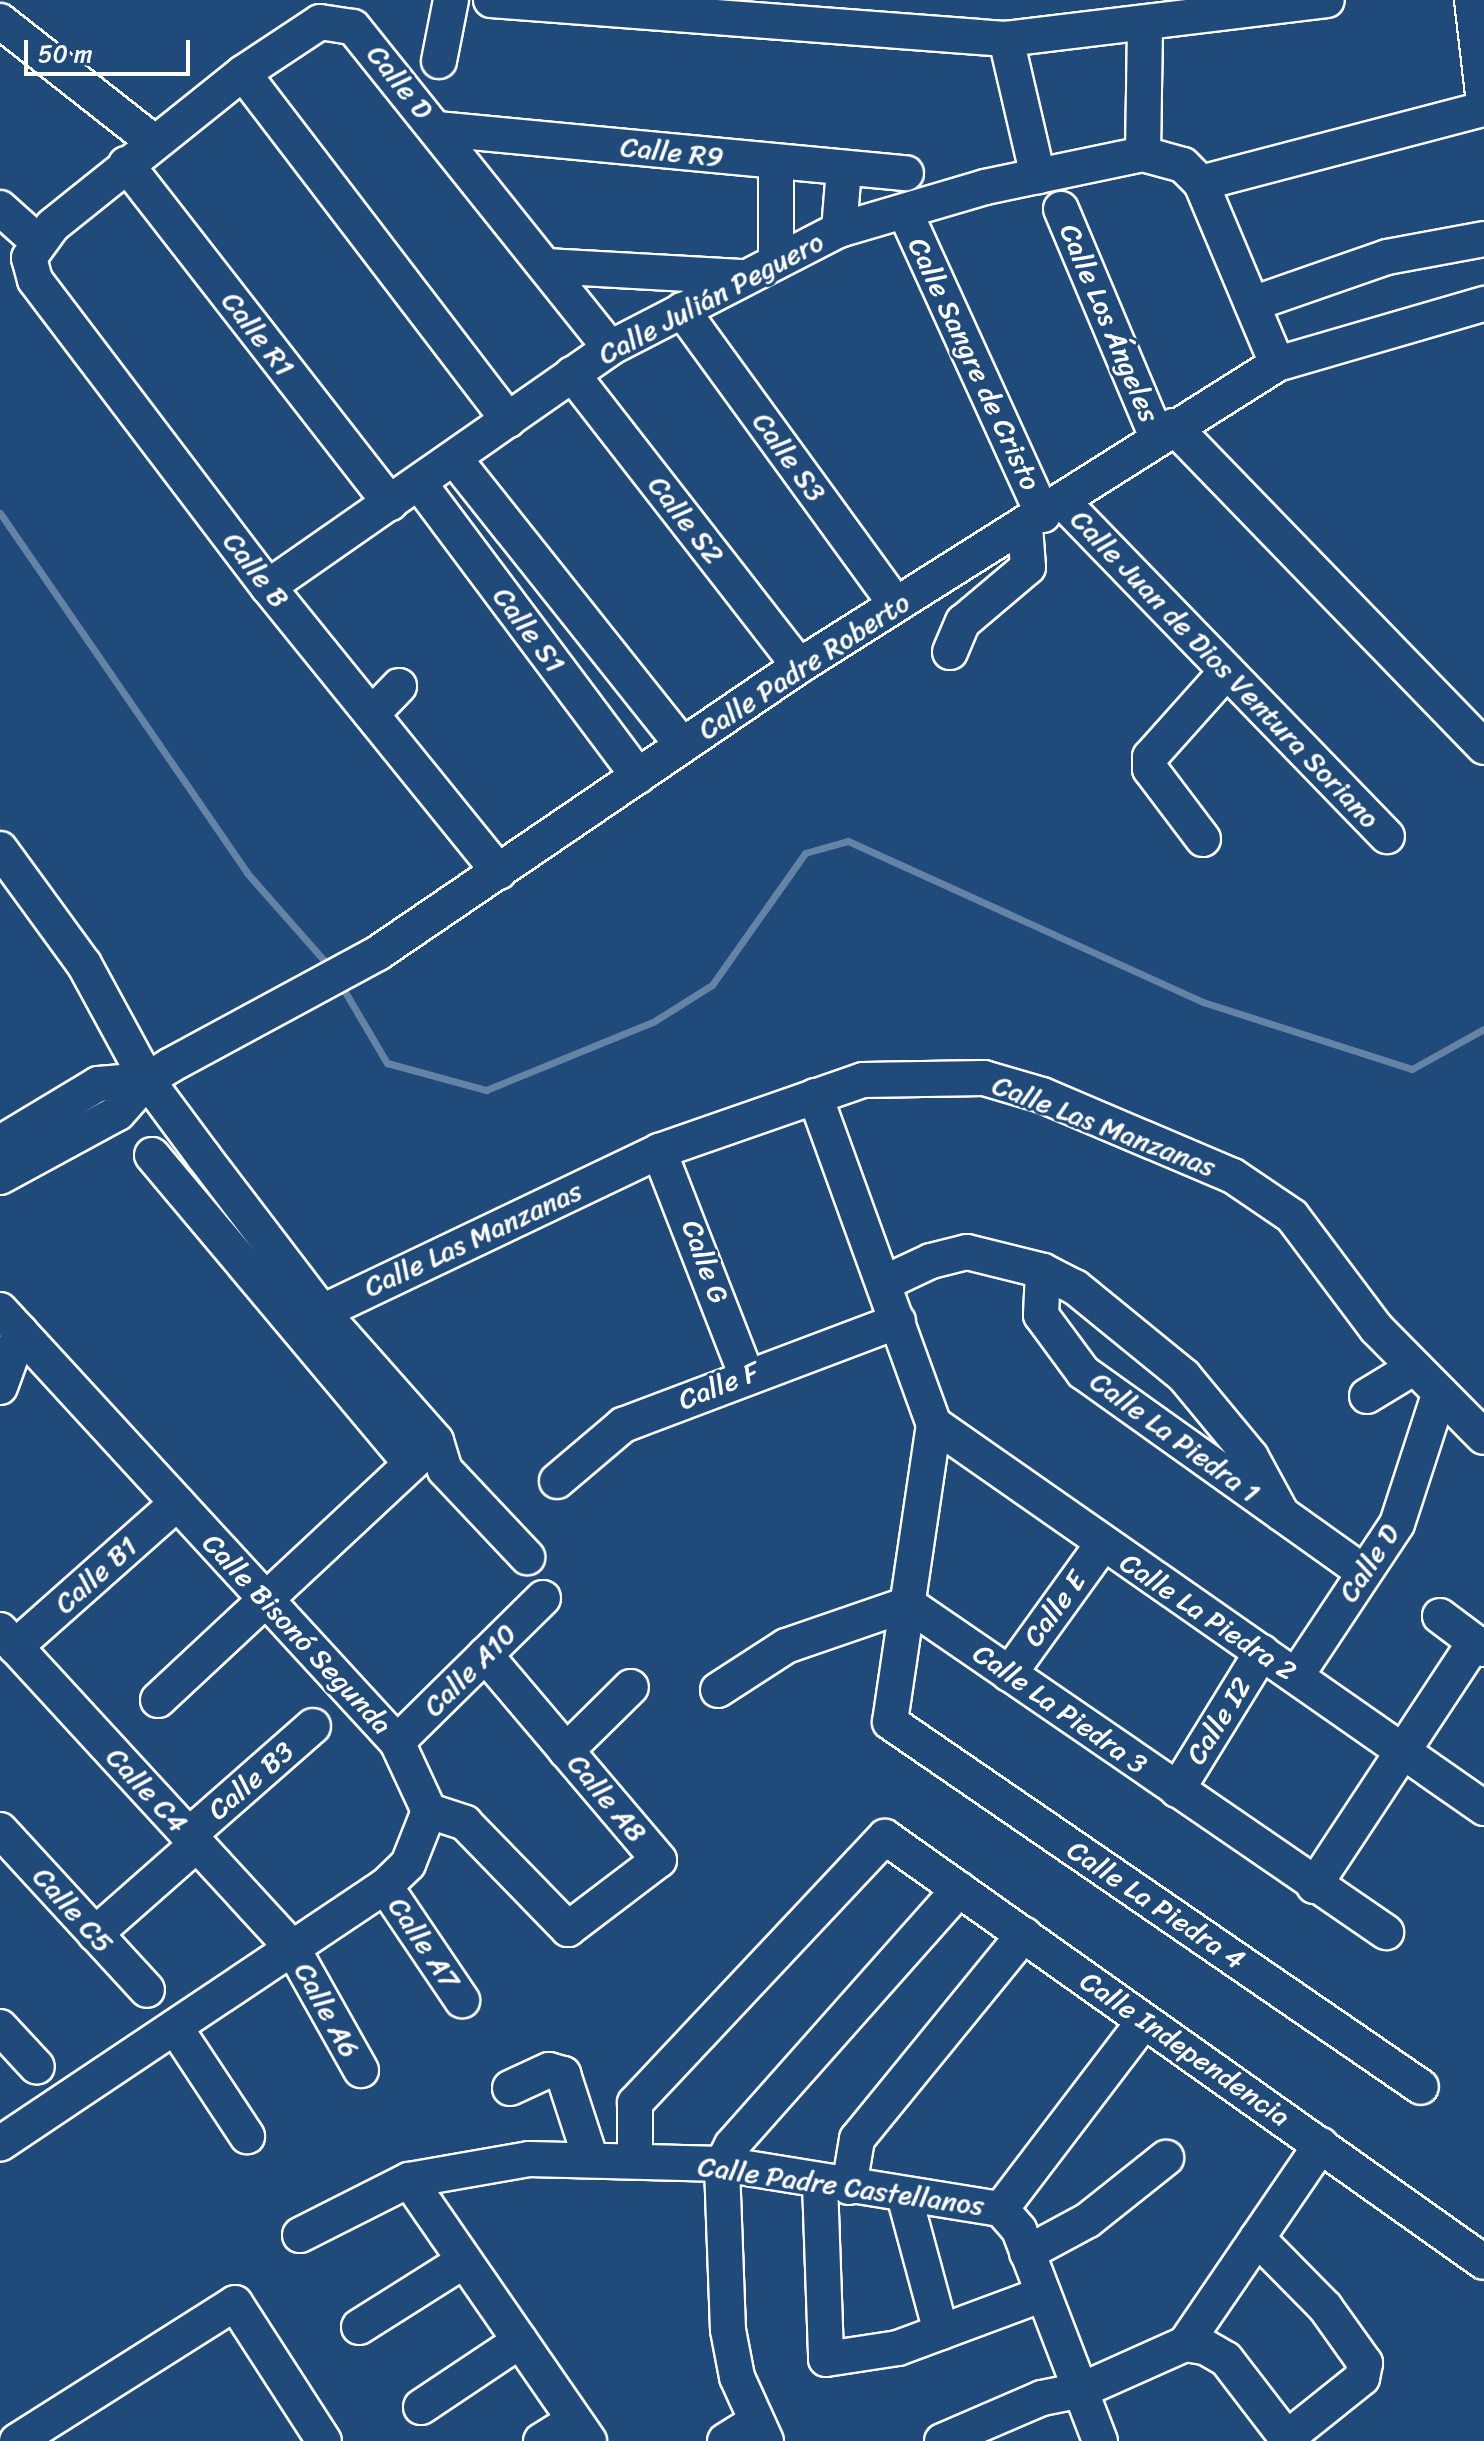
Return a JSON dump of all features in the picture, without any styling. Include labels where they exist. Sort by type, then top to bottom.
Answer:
[{"type":"street","points":[[439,61],[451,0]]},
{"type":"street","points":[[491,0],[1006,39],[1327,0]]},
{"type":"street","points":[[1472,0],[1484,102]]},
{"type":"street","points":[[0,21],[154,142]]},
{"type":"street","name":"Calle D","points":[[33,249],[126,164],[243,73],[320,22],[353,27],[438,129],[610,348]]},
{"type":"street","points":[[1143,154],[1145,23]]},
{"type":"street","points":[[1006,39],[1038,176]]},
{"type":"street","points":[[243,73],[508,420]]},
{"type":"street","points":[[1277,364],[1201,183],[1484,109]]},
{"type":"street","name":"Calle R9","points":[[438,129],[906,173]]},
{"type":"street","name":"Calle Julián Peguero","points":[[268,587],[610,348],[776,258],[839,230],[1038,176],[1143,154],[1183,165],[1201,183]]},
{"type":"street","points":[[776,162],[776,258]]},
{"type":"street","name":"Calle R1","points":[[126,164],[390,503]]},
{"type":"street","points":[[839,230],[844,169]]},
{"type":"street","points":[[0,208],[33,249]]},
{"type":"street","name":"Calle Los Ángeles","points":[[1061,209],[1165,431]]},
{"type":"street","name":"Calle Sangre de Cristo","points":[[905,212],[1044,515]]},
{"type":"street","points":[[1252,304],[1387,257],[1484,239]]},
{"type":"street","name":"Calle B","points":[[33,249],[35,280],[268,587],[499,872]]},
{"type":"street","points":[[545,266],[742,277]]},
{"type":"street","name":"Calle Padre Roberto","points":[[147,1080],[378,953],[799,666],[1044,515],[1165,431],[1277,364],[1484,304]]},
{"type":"street","name":"Calle S3","points":[[682,310],[896,605]]},
{"type":"street","name":"Calle S2","points":[[572,374],[799,666]]},
{"type":"street","points":[[1165,431],[1484,747]]},
{"type":"street","points":[[454,458],[682,745]]},
{"type":"street","name":"Calle S1","points":[[419,483],[638,776]]},
{"type":"street","points":[[950,652],[963,622],[1028,567],[1044,515]]},
{"type":"street","name":"Calle Juan de Dios Ventura Soriano","points":[[1044,515],[1227,671],[1387,836]]},
{"type":"street","points":[[1203,839],[1150,769],[1150,757],[1227,671]]},
{"type":"street","points":[[372,714],[399,686]]},
{"type":"street","points":[[0,849],[84,964],[147,1080],[322,1312],[436,1441],[445,1470],[527,1557]]},
{"type":"street","name":"Calle Las Manzanas","points":[[322,1312],[659,1151],[863,1080],[984,1078],[1042,1095],[1233,1176],[1292,1216],[1376,1328],[1439,1395],[1484,1437]]},
{"type":"street","points":[[0,1143],[98,1084],[147,1080]]},
{"type":"street","points":[[0,1177],[118,1113],[147,1080]]},
{"type":"street","points":[[718,1690],[786,1646],[908,1604],[934,1424],[815,1096]]},
{"type":"street","name":"Calle G","points":[[659,1151],[746,1374]]},
{"type":"street","points":[[152,1155],[410,1463]]},
{"type":"street","name":"Calle La Piedra 1","points":[[884,1283],[931,1261],[967,1252],[1043,1271],[1075,1287],[1184,1376],[1251,1457],[1282,1514]]},
{"type":"street","name":"Calle La Piedra 1","points":[[1043,1271],[1041,1315],[1083,1372],[1363,1572]]},
{"type":"street","points":[[1,1375],[10,1321]]},
{"type":"street","name":"Calle Bisonó Segunda","points":[[10,1321],[397,1742],[429,1811]]},
{"type":"street","name":"Calle F","points":[[557,1481],[623,1425],[746,1374],[898,1321]]},
{"type":"street","points":[[1367,1396],[1413,1368]]},
{"type":"street","name":"Calle D","points":[[1296,1676],[1397,1524],[1439,1395]]},
{"type":"street","name":"Calle La Piedra 2","points":[[934,1424],[1102,1545],[1406,1751],[1484,1808]]},
{"type":"street","points":[[158,1700],[268,1602],[436,1441]]},
{"type":"street","name":"Calle B1","points":[[8,1639],[177,1503]]},
{"type":"street","name":"Calle E","points":[[1009,1674],[1102,1545]]},
{"type":"street","name":"Calle A10","points":[[397,1742],[543,1598]]},
{"type":"street","name":"Calle La Piedra 3","points":[[908,1604],[1314,1886],[1386,1932]]},
{"type":"street","name":"Calle La Piedra 4","points":[[908,1604],[890,1722],[1421,2087]]},
{"type":"street","points":[[1314,1886],[1479,1645],[1440,1616]]},
{"type":"street","name":"Calle C4","points":[[8,1639],[293,1949]]},
{"type":"street","name":"Calle I2","points":[[1177,1790],[1262,1652]]},
{"type":"street","name":"Calle A8","points":[[429,1811],[465,1823],[568,1929],[659,1860],[485,1655]]},
{"type":"street","points":[[566,1751],[631,1687]]},
{"type":"street","name":"Calle B3","points":[[95,1934],[313,1726]]},
{"type":"street","points":[[0,2144],[385,1886],[408,1864],[429,1811]]},
{"type":"street","name":"Calle C5","points":[[0,1830],[147,1990]]},
{"type":"street","name":"Calle Independencia","points":[[635,2161],[635,2103],[885,1837],[1484,2262]]},
{"type":"street","name":"Calle A7","points":[[385,1886],[462,2000]]},
{"type":"street","points":[[748,2435],[728,2330],[722,2164],[732,2145],[959,1889]]},
{"type":"street","points":[[1024,1934],[857,2139],[835,2185],[826,2359],[898,2348],[1043,2294]]},
{"type":"street","name":"Calle A6","points":[[293,1949],[361,2070]]},
{"type":"street","points":[[1001,2209],[1144,2021]]},
{"type":"street","points":[[0,2027],[37,2067]]},
{"type":"street","points":[[175,2027],[247,2136]]},
{"type":"street","points":[[510,2088],[549,2070],[563,2074],[591,2160]]},
{"type":"street","points":[[942,2441],[1042,2398],[1082,2390],[1185,2344],[1321,2145]]},
{"type":"street","points":[[1027,2253],[1097,2214],[1166,2158]]},
{"type":"street","name":"Calle Padre Castellanos","points":[[300,2235],[409,2180],[529,2159],[722,2164],[835,2185],[1001,2209],[1019,2230],[1100,2441]]},
{"type":"street","points":[[409,2180],[582,2430],[541,2441]]},
{"type":"street","points":[[904,2195],[941,2332]]},
{"type":"street","points":[[1185,2344],[1205,2347],[1226,2359],[1288,2440],[1362,2378],[1365,2363],[1325,2307],[1257,2238]]},
{"type":"street","points":[[359,2327],[464,2261]]},
{"type":"street","points":[[17,2441],[235,2303],[310,2435]]},
{"type":"street","points":[[421,2407],[520,2341]]},
{"type":"waterway","points":[[0,513],[247,873],[330,967]]},
{"type":"waterway","points":[[341,985],[387,1063],[486,1090],[653,1022],[712,985],[805,853],[848,841],[1203,1002],[1412,1069],[1484,1029]]}]
